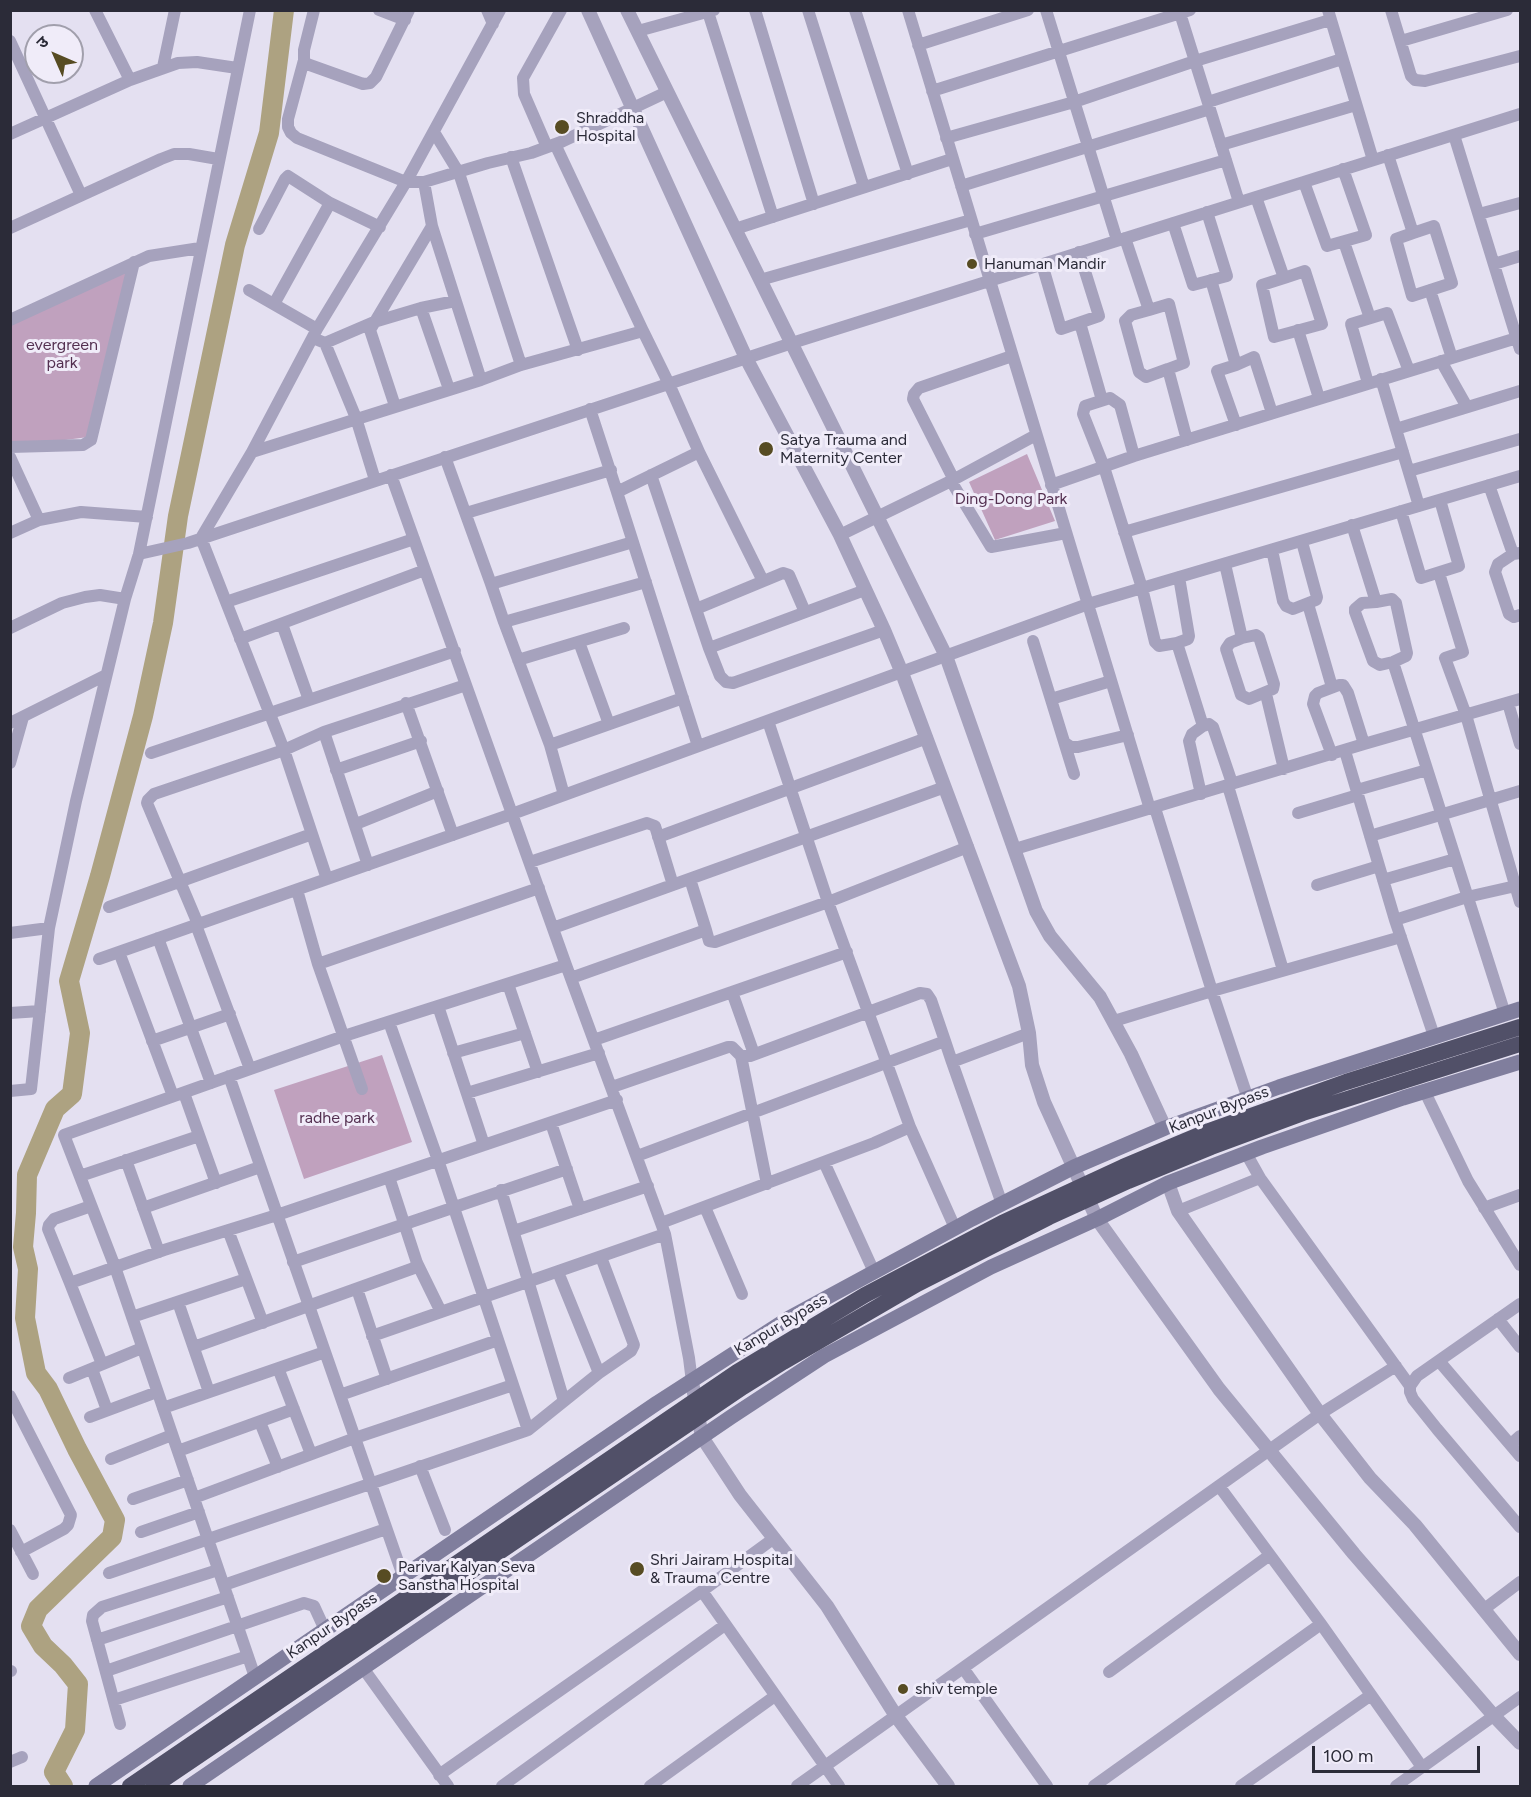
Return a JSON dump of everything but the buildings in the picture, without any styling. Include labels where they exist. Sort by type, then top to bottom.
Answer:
[{"type":"highway","name":"Kanpur Bypass","points":[[130,1786],[728,1378],[865,1295],[1002,1223],[1123,1167],[1209,1131],[1346,1082],[1521,1027]]},
{"type":"highway","name":"Kanpur Bypass","points":[[154,1786],[743,1387],[917,1284],[1049,1217],[1211,1147],[1303,1113],[1521,1044]]},
{"type":"main road","points":[[96,1786],[657,1403],[789,1318],[1074,1167],[1165,1128],[1434,1036],[1521,1009]]},
{"type":"main road","points":[[190,1786],[824,1356],[991,1267],[1097,1219],[1168,1183],[1245,1153],[1521,1062]]},
{"type":"street","points":[[95,10],[130,80]]},
{"type":"street","points":[[164,67],[175,10]]},
{"type":"street","points":[[10,1090],[31,1089],[49,928],[76,801],[124,599],[139,554],[250,10]]},
{"type":"street","points":[[314,10],[304,50],[304,60],[288,119],[291,133],[297,138],[406,182],[424,182],[551,146],[668,92]]},
{"type":"street","points":[[304,60],[307,64],[363,84],[370,83],[376,77],[407,15],[379,10]]},
{"type":"street","points":[[487,10],[493,24]]},
{"type":"street","points":[[201,538],[406,182],[500,10]]},
{"type":"street","points":[[561,10],[524,78],[524,94],[643,331],[699,452],[763,581]]},
{"type":"street","points":[[588,10],[746,358],[840,535],[884,630],[968,846],[1019,986],[1029,1033],[1032,1065],[1044,1102],[1097,1219],[1219,1389],[1354,1554],[1494,1716],[1521,1743]]},
{"type":"street","points":[[627,10],[946,656],[1040,920],[1050,936],[1100,997],[1114,1021],[1165,1128]]},
{"type":"street","points":[[755,10],[814,204]]},
{"type":"street","points":[[808,10],[864,188]]},
{"type":"street","points":[[855,10],[908,174]]},
{"type":"street","points":[[908,10],[1111,681],[1248,1099]]},
{"type":"street","points":[[918,45],[1028,10]]},
{"type":"street","points":[[1046,10],[1104,196],[1149,310]]},
{"type":"street","points":[[1391,10],[1411,76],[1415,80],[1420,81],[1521,56]]},
{"type":"street","points":[[1401,41],[1508,10]]},
{"type":"street","points":[[638,31],[711,11],[773,217]]},
{"type":"street","points":[[932,91],[1183,12],[1195,61],[1239,202]]},
{"type":"street","points":[[946,138],[1074,102],[1329,15],[1373,160]]},
{"type":"street","points":[[10,41],[81,195]]},
{"type":"street","points":[[961,186],[1089,148],[1342,59]]},
{"type":"street","points":[[10,134],[164,67],[178,63],[198,62],[237,68]]},
{"type":"street","points":[[1221,145],[1356,105]]},
{"type":"street","points":[[139,554],[188,543],[746,358],[1521,114]]},
{"type":"street","points":[[434,132],[459,172],[521,365]]},
{"type":"street","points":[[1051,484],[1446,359],[1520,341],[1454,135]]},
{"type":"street","points":[[10,228],[174,154],[218,159]]},
{"type":"street","points":[[1388,155],[1413,233]]},
{"type":"street","points":[[511,157],[578,350]]},
{"type":"street","points":[[735,229],[952,159]]},
{"type":"street","points":[[975,234],[1226,160]]},
{"type":"street","points":[[1304,182],[1327,246],[1366,235],[1343,169]]},
{"type":"street","points":[[259,229],[286,177],[290,177],[330,203],[380,227]]},
{"type":"street","points":[[424,182],[432,226],[481,380]]},
{"type":"street","points":[[1256,197],[1284,278]]},
{"type":"street","points":[[274,304],[330,203]]},
{"type":"street","points":[[1479,214],[1521,203]]},
{"type":"street","points":[[1173,223],[1192,285],[1227,276],[1206,212]]},
{"type":"street","points":[[760,280],[971,220]]},
{"type":"street","points":[[396,406],[370,330],[432,226]]},
{"type":"street","points":[[1434,226],[1452,283],[1412,296],[1396,239],[1413,233],[1434,226]]},
{"type":"street","points":[[1344,242],[1370,318]]},
{"type":"street","points":[[10,320],[134,262],[156,255],[201,248]]},
{"type":"street","points":[[1042,264],[1061,329],[1080,323],[1099,316],[1079,252]]},
{"type":"street","points":[[1494,264],[1521,256]]},
{"type":"street","points":[[10,447],[83,445],[91,440],[134,262]]},
{"type":"street","points":[[1305,271],[1322,324],[1274,337],[1262,285],[1284,278],[1305,271]]},
{"type":"street","points":[[1211,280],[1236,365]]},
{"type":"street","points":[[249,290],[274,304],[318,337],[356,418],[375,480]]},
{"type":"street","points":[[1430,290],[1446,359],[1467,407]]},
{"type":"street","points":[[318,337],[454,301]]},
{"type":"street","points":[[1169,304],[1184,363],[1146,377],[1139,372],[1125,321],[1131,315],[1149,310],[1169,304]]},
{"type":"street","points":[[421,308],[449,389]]},
{"type":"street","points":[[1368,383],[1351,324],[1387,313],[1409,371]]},
{"type":"street","points":[[1080,323],[1102,400]]},
{"type":"street","points":[[1298,330],[1319,398]]},
{"type":"street","points":[[252,452],[481,380],[521,365],[643,331]]},
{"type":"street","points":[[1012,356],[912,391],[914,399],[952,480],[991,547],[1066,533]]},
{"type":"street","points":[[1236,424],[1217,370],[1254,357],[1272,413]]},
{"type":"street","points":[[1168,369],[1187,440]]},
{"type":"street","points":[[1381,379],[1419,506]]},
{"type":"street","points":[[1396,429],[1521,391]]},
{"type":"street","points":[[1134,456],[1120,405],[1110,398],[1085,406],[1083,414],[1104,467],[1142,588],[1155,642],[1159,646],[1177,643],[1188,639],[1189,636],[1179,577]]},
{"type":"street","points":[[591,409],[698,746]]},
{"type":"street","points":[[840,535],[952,480],[1036,435]]},
{"type":"street","points":[[1409,471],[1521,439]]},
{"type":"street","points":[[617,492],[699,452]]},
{"type":"street","points":[[1124,532],[1403,452]]},
{"type":"street","points":[[10,457],[39,520]]},
{"type":"street","points":[[445,457],[550,746],[564,795]]},
{"type":"street","points":[[466,513],[611,470]]},
{"type":"street","points":[[392,474],[566,965],[663,1229],[702,1437],[740,1495],[827,1606],[896,1716],[948,1786]]},
{"type":"street","points":[[651,475],[709,648],[720,676],[726,682],[733,683],[884,630]]},
{"type":"street","points":[[99,959],[512,814],[1088,604],[1521,476]]},
{"type":"street","points":[[1489,485],[1517,553],[1498,564],[1495,572],[1509,614],[1514,617],[1521,615]]},
{"type":"street","points":[[1401,511],[1421,578],[1439,573],[1459,566],[1440,500]]},
{"type":"street","points":[[10,533],[39,520],[81,512],[147,517]]},
{"type":"street","points":[[1353,525],[1376,602]]},
{"type":"street","points":[[201,538],[284,750],[327,879]]},
{"type":"street","points":[[226,602],[414,539]]},
{"type":"street","points":[[491,584],[633,542]]},
{"type":"street","points":[[1272,550],[1284,604],[1293,609],[1316,600],[1317,597],[1302,542]]},
{"type":"street","points":[[1225,564],[1242,638]]},
{"type":"street","points":[[240,639],[426,570]]},
{"type":"street","points":[[696,609],[779,573],[789,575],[805,612]]},
{"type":"street","points":[[1439,573],[1463,652],[1445,658],[1466,716],[1521,902]]},
{"type":"street","points":[[504,622],[646,582]]},
{"type":"street","points":[[709,648],[865,590]]},
{"type":"street","points":[[10,628],[62,603],[85,597],[100,595],[124,599]]},
{"type":"street","points":[[1392,599],[1396,603],[1407,652],[1406,656],[1380,665],[1373,661],[1354,612],[1362,603],[1376,602],[1392,599]]},
{"type":"street","points":[[1308,604],[1332,687]]},
{"type":"street","points":[[282,624],[309,700]]},
{"type":"street","points":[[518,660],[624,628]]},
{"type":"street","points":[[1256,634],[1261,640],[1274,684],[1274,689],[1250,699],[1242,695],[1226,649],[1230,644],[1242,638],[1256,634]]},
{"type":"street","points":[[1033,641],[1074,774]]},
{"type":"street","points":[[579,642],[609,724]]},
{"type":"street","points":[[1177,643],[1203,726]]},
{"type":"street","points":[[152,753],[454,651]]},
{"type":"street","points":[[1393,662],[1505,1014]]},
{"type":"street","points":[[10,723],[106,675]]},
{"type":"street","points":[[1051,699],[1111,681]]},
{"type":"street","points":[[250,1069],[197,924],[147,803],[149,798],[154,794],[284,750],[324,732],[466,685]]},
{"type":"street","points":[[1332,755],[1314,704],[1315,696],[1332,687],[1343,685],[1345,687],[1364,744]]},
{"type":"street","points":[[1266,694],[1284,769]]},
{"type":"street","points":[[550,746],[683,698]]},
{"type":"street","points":[[1016,849],[1521,699]]},
{"type":"street","points":[[406,703],[453,835]]},
{"type":"street","points":[[1508,703],[1521,744]]},
{"type":"street","points":[[10,763],[23,717]]},
{"type":"street","points":[[768,721],[828,902],[910,1127],[956,1228]]},
{"type":"street","points":[[1201,794],[1189,741],[1192,734],[1209,724],[1213,727],[1283,970]]},
{"type":"street","points":[[324,732],[368,865]]},
{"type":"street","points":[[1065,743],[1071,747],[1078,747],[1128,735]]},
{"type":"street","points":[[658,837],[927,738]]},
{"type":"street","points":[[336,770],[421,741]]},
{"type":"street","points":[[1345,751],[1395,920],[1434,1036]]},
{"type":"street","points":[[1298,813],[1428,770]]},
{"type":"street","points":[[553,928],[945,787]]},
{"type":"street","points":[[356,824],[438,791]]},
{"type":"street","points":[[1370,836],[1521,791]]},
{"type":"street","points":[[530,862],[647,823],[655,826],[673,885]]},
{"type":"street","points":[[109,906],[312,834]]},
{"type":"street","points":[[690,879],[709,941],[715,942],[828,902],[968,846]]},
{"type":"street","points":[[1383,880],[1455,859]]},
{"type":"street","points":[[1317,885],[1379,866]]},
{"type":"street","points":[[1395,920],[1467,897],[1518,886]]},
{"type":"street","points":[[318,964],[539,888]]},
{"type":"street","points":[[297,890],[318,964],[362,1089]]},
{"type":"street","points":[[10,933],[49,928]]},
{"type":"street","points":[[571,978],[706,930]]},
{"type":"street","points":[[1114,1021],[1401,937]]},
{"type":"street","points":[[158,938],[211,1083]]},
{"type":"street","points":[[119,952],[152,1041],[199,1136],[216,1183]]},
{"type":"street","points":[[594,1040],[847,952]]},
{"type":"street","points":[[255,1677],[115,1267],[64,1135],[344,1036],[566,965]]},
{"type":"street","points":[[508,984],[538,1072]]},
{"type":"street","points":[[732,992],[754,1054]]},
{"type":"street","points":[[741,1056],[754,1054],[920,993],[927,994],[1002,1204]]},
{"type":"street","points":[[438,1006],[484,1145]]},
{"type":"street","points":[[10,1013],[40,1011]]},
{"type":"street","points":[[152,1041],[230,1014]]},
{"type":"street","points":[[389,1022],[528,1430]]},
{"type":"street","points":[[453,1053],[525,1033]]},
{"type":"street","points":[[952,1062],[1029,1033]]},
{"type":"street","points":[[637,1155],[945,1041]]},
{"type":"street","points":[[612,1087],[732,1047],[741,1056],[767,1184]]},
{"type":"street","points":[[467,1093],[599,1053]]},
{"type":"street","points":[[229,1076],[403,1576]]},
{"type":"street","points":[[1425,1092],[1468,1181],[1521,1265]]},
{"type":"street","points":[[70,1283],[617,1100]]},
{"type":"street","points":[[551,1122],[580,1209]]},
{"type":"street","points":[[372,1336],[601,1257],[705,1207],[910,1127]]},
{"type":"street","points":[[80,1176],[199,1136]]},
{"type":"street","points":[[1245,1153],[1260,1178],[1410,1386]]},
{"type":"street","points":[[126,1160],[159,1252]]},
{"type":"street","points":[[824,1162],[874,1272]]},
{"type":"street","points":[[143,1208],[260,1167]]},
{"type":"street","points":[[293,1262],[567,1169]]},
{"type":"street","points":[[388,1177],[417,1263],[441,1312]]},
{"type":"street","points":[[1178,1211],[1260,1178]]},
{"type":"street","points":[[1168,1183],[1178,1211],[1320,1414],[1370,1478],[1415,1525],[1521,1654]]},
{"type":"street","points":[[514,1232],[648,1186]]},
{"type":"street","points":[[501,1190],[564,1401]]},
{"type":"street","points":[[1484,1208],[1521,1195]]},
{"type":"street","points":[[91,1206],[54,1219],[48,1229],[70,1283],[97,1366],[107,1410]]},
{"type":"street","points":[[705,1207],[742,1294]]},
{"type":"street","points":[[228,1230],[263,1323]]},
{"type":"street","points":[[109,1573],[528,1430],[599,1373],[631,1351],[634,1345],[601,1257]]},
{"type":"street","points":[[194,1347],[414,1268],[417,1263]]},
{"type":"street","points":[[558,1272],[599,1373]]},
{"type":"street","points":[[132,1317],[246,1279]]},
{"type":"street","points":[[357,1289],[387,1378]]},
{"type":"street","points":[[178,1302],[209,1392]]},
{"type":"street","points":[[1521,1304],[1417,1376],[1410,1386],[1413,1400],[1521,1527]]},
{"type":"street","points":[[1498,1319],[1521,1347]]},
{"type":"street","points":[[340,1395],[498,1340]]},
{"type":"street","points":[[69,1378],[142,1348]]},
{"type":"street","points":[[163,1408],[325,1352]]},
{"type":"street","points":[[1439,1361],[1516,1440],[1521,1455]]},
{"type":"street","points":[[797,1786],[1320,1414],[1396,1366]]},
{"type":"street","points":[[278,1368],[311,1454]]},
{"type":"street","points":[[194,1498],[355,1438],[513,1385]]},
{"type":"street","points":[[90,1417],[158,1392]]},
{"type":"street","points":[[10,1396],[71,1515],[71,1520],[64,1529],[21,1551]]},
{"type":"street","points":[[178,1451],[294,1409]]},
{"type":"street","points":[[260,1422],[278,1467]]},
{"type":"street","points":[[111,1459],[172,1435]]},
{"type":"street","points":[[420,1466],[445,1530]]},
{"type":"street","points":[[133,1499],[188,1480]]},
{"type":"street","points":[[1219,1486],[1321,1624],[1422,1767]]},
{"type":"street","points":[[141,1532],[199,1512]]},
{"type":"street","points":[[97,1640],[386,1529]]},
{"type":"street","points":[[10,1530],[33,1574]]},
{"type":"street","points":[[439,1775],[773,1539]]},
{"type":"street","points":[[1109,1672],[1270,1555]]},
{"type":"street","points":[[120,1724],[92,1621],[93,1615],[102,1607],[219,1570]]},
{"type":"street","points":[[1483,1610],[1521,1582]]},
{"type":"street","points":[[702,1591],[839,1786]]},
{"type":"street","points":[[106,1671],[304,1603],[309,1603],[316,1611],[325,1630]]},
{"type":"street","points":[[1094,1786],[1321,1624]]},
{"type":"street","points":[[502,1786],[725,1625]]},
{"type":"street","points":[[114,1700],[248,1656]]},
{"type":"street","points":[[363,1668],[448,1786]]},
{"type":"street","points":[[963,1668],[1047,1786]]},
{"type":"street","points":[[1241,1786],[1371,1695]]},
{"type":"street","points":[[650,1786],[775,1696]]},
{"type":"street","points":[[1396,1786],[1410,1783],[1422,1767],[1521,1697]]},
{"type":"street","points":[[10,1762],[22,1757]]},
{"type":"green space","name":"evergreen park","points":[[135,264],[96,436],[11,447],[10,322]]},
{"type":"green space","name":"Ding-Dong Park","points":[[1027,454],[1055,521],[995,540],[969,482]]},
{"type":"green space","name":"radhe park","points":[[382,1055],[412,1142],[304,1179],[274,1090]]},
{"type":"waterway","points":[[63,1786],[54,1772],[75,1730],[78,1684],[63,1665],[43,1646],[31,1626],[38,1609],[112,1537],[115,1520],[48,1389],[36,1373],[25,1318],[28,1269],[23,1247],[27,1175],[55,1109],[72,1094],[80,1033],[69,981],[143,716],[163,623],[178,516],[235,245],[269,133],[284,10]]},
{"type":"place","name":"Shraddha Hospital","points":[[562,127]]},
{"type":"place","name":"Hanuman Mandir","points":[[972,264]]},
{"type":"place","name":"Satya Trauma and Maternity Center","points":[[766,449]]},
{"type":"place","name":"Shri Jairam Hospital & Trauma Centre","points":[[637,1569]]},
{"type":"place","name":"Parivar Kalyan Seva Sanstha Hospital","points":[[384,1576]]},
{"type":"place","name":"shiv temple","points":[[903,1689]]}]
